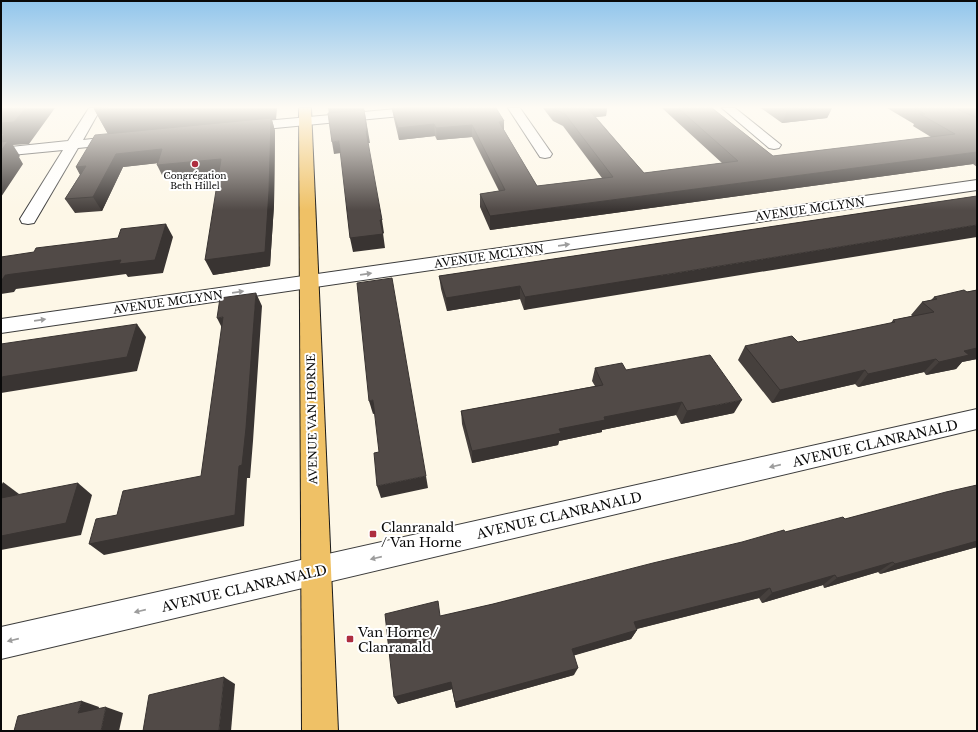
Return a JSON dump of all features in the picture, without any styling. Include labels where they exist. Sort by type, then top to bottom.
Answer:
[{"type":"main road","name":"AVENUE VAN HORNE","points":[[306,142],[320,731]]},
{"type":"street","points":[[28,219],[75,142]]},
{"type":"street","points":[[1,152],[100,142]]},
{"type":"street","points":[[537,142],[545,154]]},
{"type":"street","points":[[770,142],[774,145]]},
{"type":"street","name":"AVENUE MCLYNN","points":[[1,326],[977,185]]},
{"type":"street","name":"AVENUE CLANRANALD","points":[[1,643],[977,419]]},
{"type":"building","points":[[1,142],[7,142],[1,151]]},
{"type":"building","points":[[91,142],[270,142],[265,252],[205,260],[221,159],[157,165],[162,149],[116,154],[93,197],[65,199],[86,166],[76,167]]},
{"type":"building","points":[[339,142],[368,142],[382,220],[380,220],[383,234],[350,238]]},
{"type":"building","points":[[481,142],[511,142],[537,186],[613,177],[586,142],[617,142],[644,173],[738,161],[717,142],[755,142],[773,156],[887,142],[977,142],[977,152],[490,216],[480,194],[505,190]]},
{"type":"building","points":[[977,196],[977,225],[525,297],[520,286],[446,298],[439,276]]},
{"type":"building","points":[[166,224],[155,260],[119,264],[121,260],[5,275],[3,279],[1,279],[1,257],[34,252],[36,248],[118,238],[121,229]]},
{"type":"building","points":[[392,278],[426,476],[377,486],[374,453],[379,452],[373,400],[369,401],[357,283]]},
{"type":"building","points":[[964,290],[967,292],[977,290],[977,348],[964,351],[969,355],[939,362],[936,359],[868,374],[865,370],[780,390],[745,346],[792,336],[798,342],[895,322],[893,320],[934,312],[922,302],[937,299],[934,297]]},
{"type":"building","points":[[256,293],[246,428],[242,465],[239,466],[235,515],[89,544],[96,519],[117,515],[123,491],[201,476],[223,317],[217,318],[220,298]]},
{"type":"building","points":[[137,324],[127,357],[1,377],[1,344]]},
{"type":"building","points":[[710,355],[742,400],[687,411],[682,402],[604,417],[605,420],[559,429],[561,433],[472,451],[461,411],[603,385],[595,368],[622,363],[626,370]]},
{"type":"building","points":[[78,483],[66,523],[1,536],[1,498]]},
{"type":"building","points":[[977,485],[977,541],[895,564],[893,562],[837,578],[835,575],[772,593],[770,588],[634,622],[637,630],[572,649],[578,668],[455,702],[451,682],[394,697],[385,614],[438,601],[440,616],[742,542],[784,530],[785,532],[843,517],[845,519]]},
{"type":"building","points":[[224,677],[219,731],[143,731],[149,695]]},
{"type":"building","points":[[82,701],[78,713],[106,707],[101,731],[14,731],[18,716]]},
{"type":"place","name":"Congrégation Beth Hillel","points":[[195,164]]},
{"type":"place","name":"Clanranald / Van Horne","points":[[373,534]]},
{"type":"place","name":"Van Horne / Clanranald","points":[[350,639]]}]
